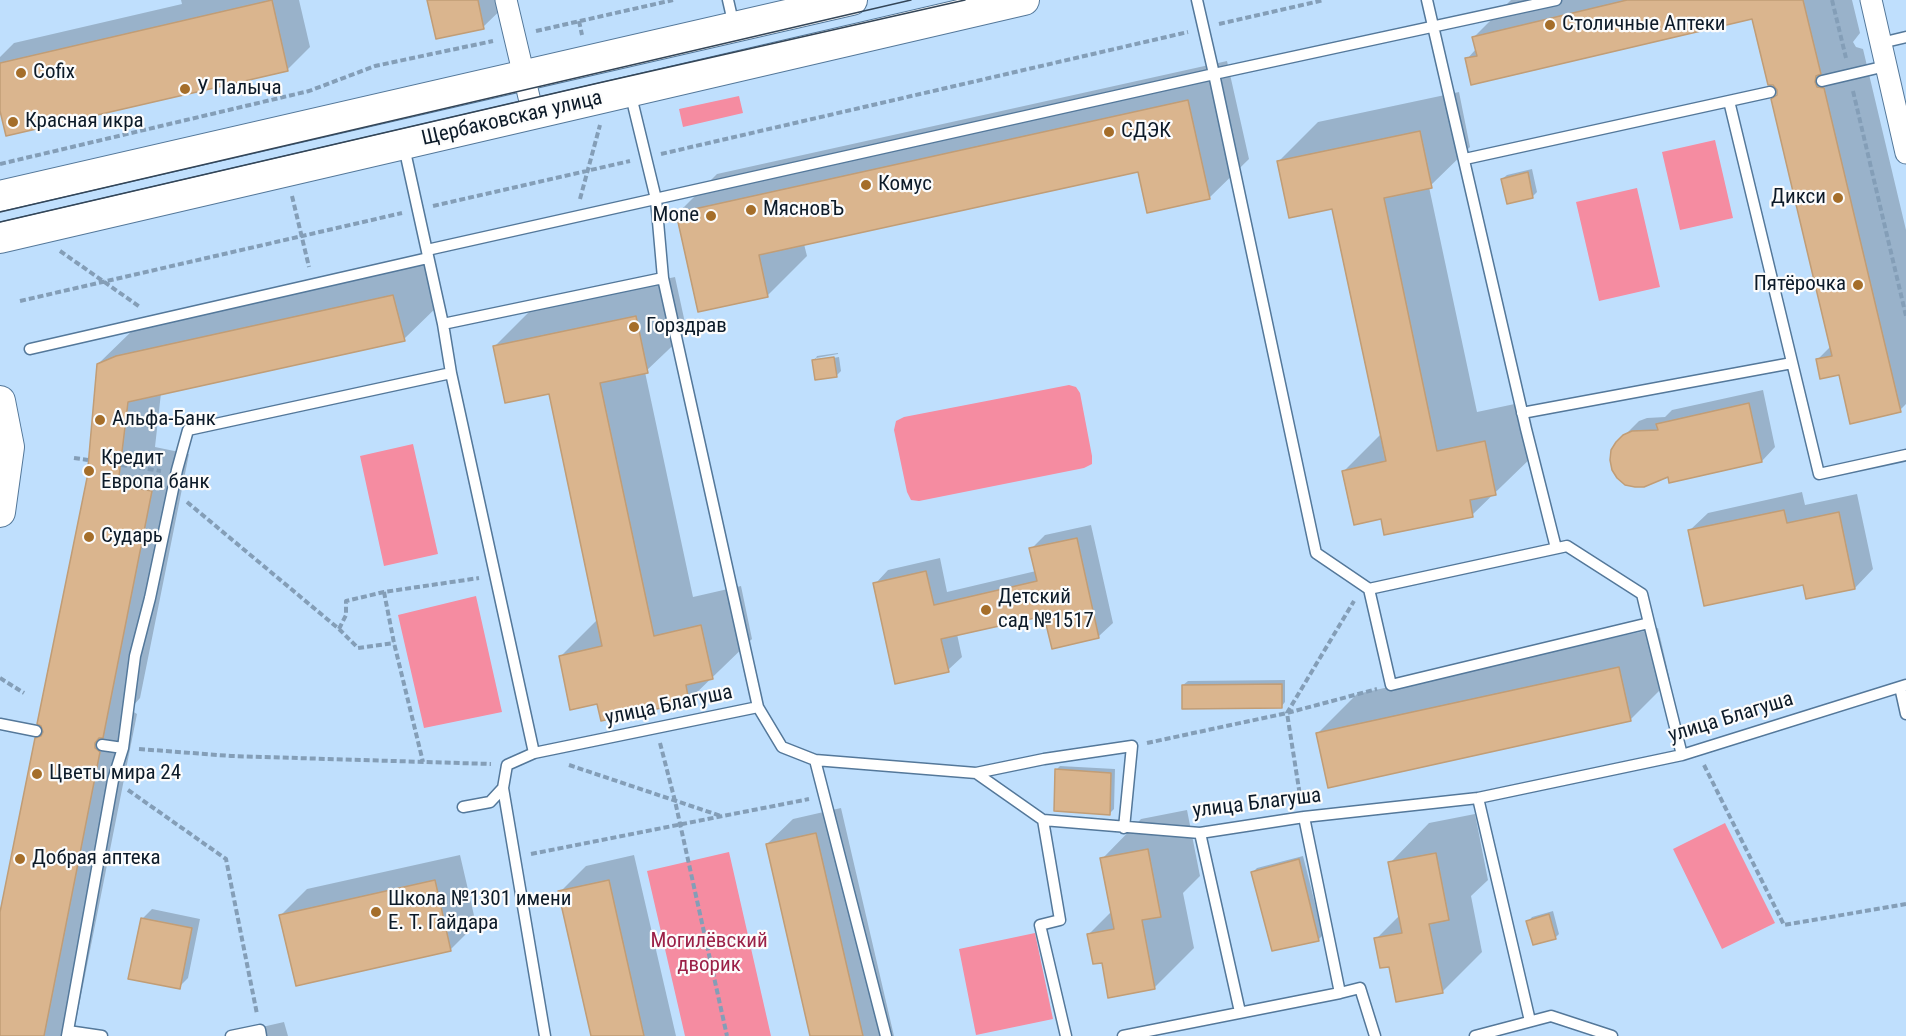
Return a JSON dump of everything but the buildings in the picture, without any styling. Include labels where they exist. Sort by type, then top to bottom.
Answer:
[{"type":"main road","name":"Щербаковская улица","points":[[0,196],[525,74],[731,14],[852,0]]},
{"type":"main road","name":"Щербаковская улица","points":[[0,238],[1024,0]]},
{"type":"main road","points":[[0,401],[9,447],[3,477],[0,512]]},
{"type":"street","points":[[506,0],[533,114]]},
{"type":"street","points":[[1871,0],[1906,153]]},
{"type":"lane","points":[[1197,0],[1316,553],[1366,587],[1391,686],[1649,623]]},
{"type":"lane","points":[[1427,0],[1522,413],[1556,548]]},
{"type":"lane","points":[[30,350],[313,285],[575,217],[1556,0]]},
{"type":"lane","points":[[1881,43],[1906,37]]},
{"type":"lane","points":[[1822,81],[1887,66]]},
{"type":"lane","points":[[630,92],[656,199],[663,278],[758,708]]},
{"type":"lane","points":[[1465,159],[1770,92]]},
{"type":"lane","points":[[1729,101],[1819,474],[1906,455]]},
{"type":"lane","points":[[403,144],[534,753]]},
{"type":"lane","points":[[442,324],[663,278]]},
{"type":"lane","points":[[1522,413],[1792,363]]},
{"type":"lane","points":[[102,1036],[68,1033],[113,780],[123,748],[135,656],[188,430],[452,373]]},
{"type":"lane","points":[[1366,587],[1567,546],[1642,594],[1682,755]]},
{"type":"lane","points":[[1903,686],[1906,714]]},
{"type":"lane","name":"улица Благуша","points":[[507,765],[534,753],[758,708],[782,747],[815,760],[976,773],[1043,820],[1200,833],[1304,817],[1478,798],[1682,755],[1903,686]]},
{"type":"lane","points":[[0,724],[36,731]]},
{"type":"lane","points":[[102,745],[123,748]]},
{"type":"lane","points":[[976,773],[1044,759],[1132,746],[1124,828]]},
{"type":"lane","points":[[815,760],[886,1036]]},
{"type":"lane","points":[[507,765],[503,788],[545,1036]]},
{"type":"lane","points":[[463,807],[490,802],[503,788]]},
{"type":"lane","points":[[1478,798],[1530,1021]]},
{"type":"lane","points":[[1304,817],[1340,993]]},
{"type":"lane","points":[[1043,820],[1060,920],[1040,925],[1066,1036]]},
{"type":"lane","points":[[1200,833],[1240,1012]]},
{"type":"lane","points":[[1123,1036],[1360,988],[1375,1036]]},
{"type":"lane","points":[[1474,1036],[1551,1016],[1612,1036]]},
{"type":"lane","points":[[231,1036],[260,1033]]},
{"type":"path","points":[[526,33],[673,0]]},
{"type":"path","points":[[20,301],[1324,0]]},
{"type":"path","points":[[1832,0],[1906,315]]},
{"type":"path","points":[[0,164],[309,91],[375,66],[502,39]]},
{"type":"path","points":[[575,217],[602,119]]},
{"type":"path","points":[[291,192],[313,285]]},
{"type":"path","points":[[55,247],[159,320]]},
{"type":"path","points":[[74,458],[88,460]]},
{"type":"path","points":[[121,465],[160,471]]},
{"type":"path","points":[[173,490],[339,629],[358,648],[394,643]]},
{"type":"path","points":[[339,629],[346,615],[346,601],[384,592],[495,576]]},
{"type":"path","points":[[1304,817],[1287,713],[1366,587]]},
{"type":"path","points":[[384,592],[423,762]]},
{"type":"path","points":[[0,678],[24,693]]},
{"type":"path","points":[[1132,746],[1287,713],[1391,686]]},
{"type":"path","points":[[656,728],[675,801],[727,1036]]},
{"type":"path","points":[[123,748],[231,756],[507,765]]},
{"type":"path","points":[[1696,750],[1784,925],[1906,904]]},
{"type":"path","points":[[534,753],[722,816]]},
{"type":"path","points":[[113,780],[226,859],[260,1033]]},
{"type":"path","points":[[515,857],[825,796]]},
{"type":"green space","points":[[739,96],[743,113],[683,127],[679,109]]},
{"type":"green space","points":[[1715,140],[1733,218],[1680,230],[1662,152]]},
{"type":"green space","points":[[1637,188],[1660,287],[1599,301],[1576,202]]},
{"type":"green space","points":[[1069,385],[1076,387],[1080,393],[1092,464],[1084,468],[919,501],[911,500],[907,492],[894,430],[896,421],[904,417]]},
{"type":"green space","points":[[413,444],[438,554],[384,566],[360,456]]},
{"type":"green space","points":[[476,596],[502,712],[424,728],[398,615]]},
{"type":"green space","points":[[1725,823],[1775,923],[1722,949],[1673,849]]},
{"type":"green space","name":"Могилёвский дворик","points":[[729,852],[771,1036],[685,1036],[647,871]]},
{"type":"green space","points":[[1035,933],[1053,1019],[976,1035],[959,949]]},
{"type":"tram line","points":[[0,212],[911,0]]},
{"type":"tram line","points":[[0,222],[965,0]]},
{"type":"place","name":"Столичные Аптеки","points":[[1550,25]]},
{"type":"place","name":"Cofix","points":[[21,73]]},
{"type":"place","name":"У Палыча","points":[[185,89]]},
{"type":"place","name":"Красная икра","points":[[13,122]]},
{"type":"place","name":"СДЭК","points":[[1109,132]]},
{"type":"place","name":"Комус","points":[[866,185]]},
{"type":"place","name":"Дикси","points":[[1838,198]]},
{"type":"place","name":"МясновЪ","points":[[751,210]]},
{"type":"place","name":"Mone","points":[[711,216]]},
{"type":"place","name":"Пятёрочка","points":[[1858,285]]},
{"type":"place","name":"Горздрав","points":[[634,327]]},
{"type":"place","name":"Альфа-Банк","points":[[100,420]]},
{"type":"place","name":"Кредит Европа банк","points":[[89,471]]},
{"type":"place","name":"Сударь","points":[[89,537]]},
{"type":"place","name":"Детский сад №1517","points":[[986,610]]},
{"type":"place","name":"Цветы мира 24","points":[[37,774]]},
{"type":"place","name":"Добрая аптека","points":[[20,859]]},
{"type":"place","name":"Школа №1301 имени Е. Т. Гайдара","points":[[376,912]]}]
